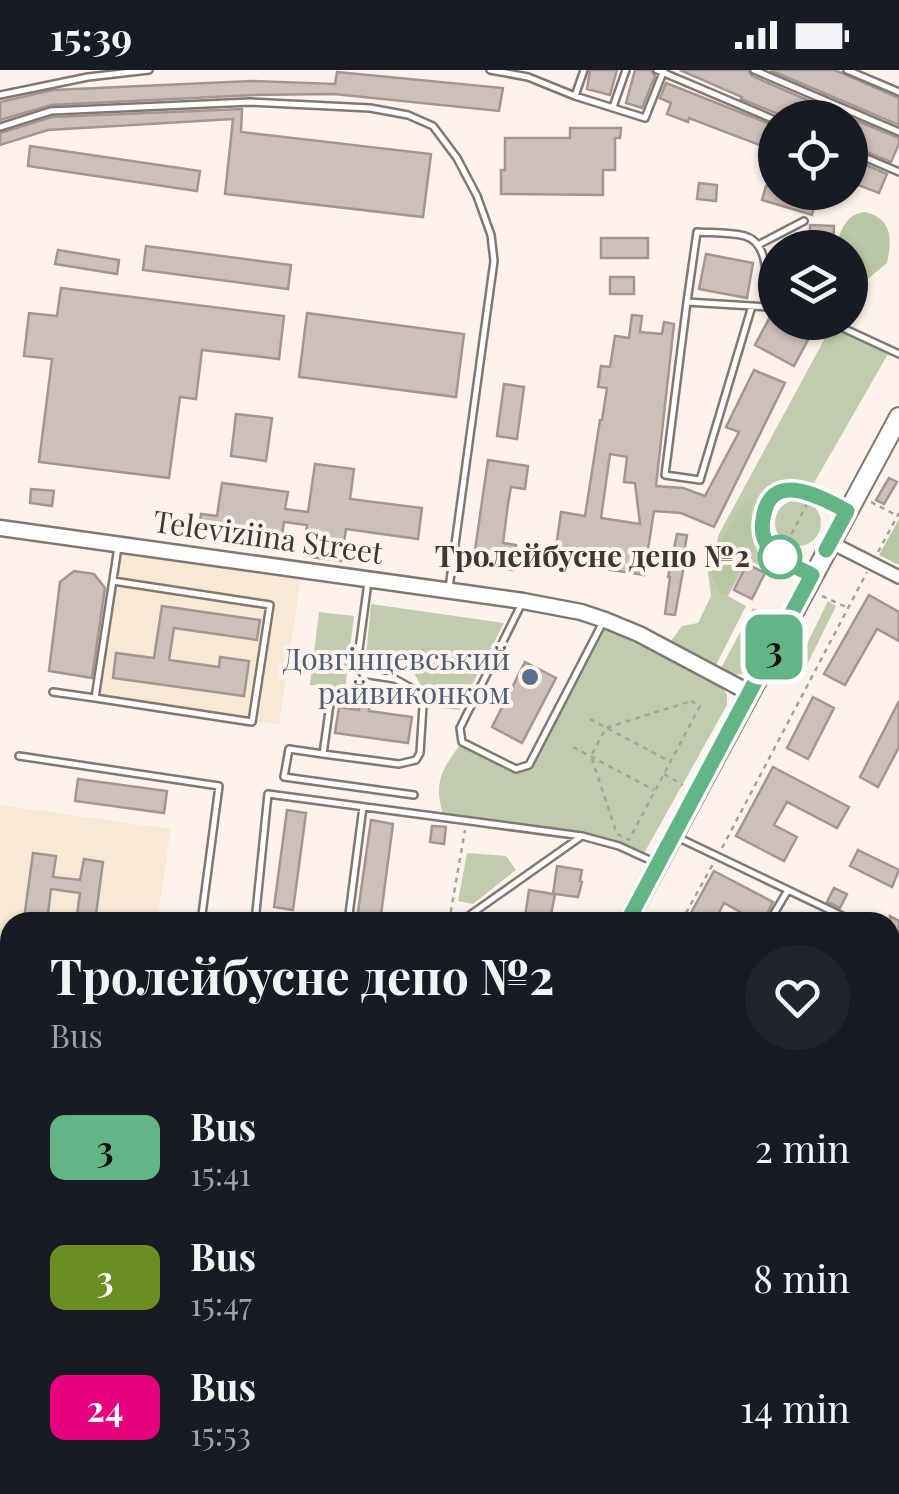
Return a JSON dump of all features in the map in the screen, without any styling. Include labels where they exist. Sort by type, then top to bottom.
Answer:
[{"type":"main road","points":[[632,912],[899,416]]},
{"type":"street","points":[[812,575],[776,555],[766,544],[762,521],[768,503],[780,492],[804,490],[847,511]]},
{"type":"street","name":"Televiziina Street","points":[[0,528],[581,612],[639,634],[750,693]]},
{"type":"street","points":[[830,542],[899,578]]},
{"type":"lane","points":[[0,95],[88,74],[149,70]]},
{"type":"lane","points":[[490,70],[528,78],[645,118],[662,71],[758,113]]},
{"type":"lane","points":[[575,96],[584,70]]},
{"type":"lane","points":[[613,107],[626,70]]},
{"type":"lane","points":[[754,70],[899,132]]},
{"type":"lane","points":[[847,70],[899,92]]},
{"type":"lane","points":[[0,127],[51,112],[250,102],[370,108],[408,115],[432,126],[457,158],[477,196],[494,261],[448,592]]},
{"type":"lane","points":[[868,159],[896,171],[899,158]]},
{"type":"lane","points":[[787,230],[804,221]]},
{"type":"lane","points":[[752,306],[700,480],[665,475],[697,232],[748,236],[758,245]]},
{"type":"lane","points":[[687,302],[758,307]]},
{"type":"lane","points":[[868,340],[899,354]]},
{"type":"lane","points":[[94,698],[118,544]]},
{"type":"lane","points":[[368,580],[356,664],[363,674],[396,679],[413,689],[423,706],[420,753],[416,760],[399,764],[289,749],[284,777],[414,795]]},
{"type":"lane","points":[[53,692],[252,722],[270,605],[112,581]]},
{"type":"lane","points":[[523,601],[460,728],[462,742],[516,769],[529,766],[604,620]]},
{"type":"lane","points":[[324,754],[330,704]]},
{"type":"lane","points":[[19,756],[219,786],[201,912]]},
{"type":"lane","points":[[256,912],[268,794],[582,836],[619,846],[659,865]]},
{"type":"lane","points":[[349,912],[364,807]]},
{"type":"lane","points":[[474,912],[582,836]]},
{"type":"lane","points":[[675,836],[835,912]]},
{"type":"lane","points":[[775,912],[788,890]]},
{"type":"path","points":[[787,544],[808,502]]},
{"type":"path","points":[[687,912],[898,514],[871,502]]},
{"type":"path","points":[[820,595],[848,608]]},
{"type":"path","points":[[691,701],[700,706],[628,840],[617,834],[591,756],[606,728],[691,701]]},
{"type":"path","points":[[590,719],[670,762]]},
{"type":"path","points":[[573,747],[655,790]]},
{"type":"path","points":[[664,774],[697,793]]},
{"type":"path","points":[[452,912],[467,822]]},
{"type":"shaded area","points":[[118,544],[302,571],[279,725],[95,698]]},
{"type":"shaded area","points":[[0,805],[171,829],[159,912],[0,912]]},
{"type":"green space","points":[[859,213],[874,215],[888,231],[887,263],[868,279],[868,230],[842,230]]},
{"type":"green space","points":[[824,340],[858,340],[888,354],[814,483],[782,484],[760,501],[756,535],[760,547],[772,560],[767,569],[748,560],[728,596],[746,606],[716,665],[671,641],[682,626],[698,623],[711,596],[708,573],[719,534]]},
{"type":"green space","points":[[747,500],[753,502],[750,518],[754,553],[746,558],[727,594],[721,594],[711,575],[726,531]]},
{"type":"green space","points":[[798,500],[814,507],[821,523],[814,539],[798,546],[782,539],[775,523],[782,507]]},
{"type":"green space","points":[[899,519],[899,565],[879,555]]},
{"type":"green space","points":[[828,601],[836,606],[806,667],[798,662]]},
{"type":"green space","points":[[371,604],[504,623],[459,710],[432,707],[413,671],[371,664],[366,656]]},
{"type":"green space","points":[[753,608],[769,616],[770,629],[747,673],[735,675],[721,668]]},
{"type":"green space","points":[[319,612],[354,616],[345,689],[310,685]]},
{"type":"green space","points":[[602,626],[636,640],[720,686],[727,694],[727,705],[642,857],[570,835],[444,818],[439,795],[441,777],[462,742],[516,769],[529,765]]},
{"type":"green space","points":[[467,853],[506,856],[516,870],[473,904],[458,901]]},
{"type":"building","points":[[590,70],[617,70],[610,95],[587,89]]},
{"type":"building","points":[[635,70],[651,70],[655,76],[642,108],[626,103]]},
{"type":"building","points":[[680,70],[748,70],[752,76],[807,100],[758,100],[758,106]]},
{"type":"building","points":[[770,70],[842,73],[899,98],[899,125],[868,112],[868,100],[840,100]]},
{"type":"building","points":[[337,72],[503,88],[499,111],[334,94],[254,95],[51,105],[0,120],[0,102],[53,90],[251,81],[335,84]]},
{"type":"building","points":[[666,83],[758,119],[758,144],[689,118],[688,122],[667,114],[671,103],[660,98]]},
{"type":"building","points":[[242,109],[241,132],[431,154],[423,217],[225,194],[233,119],[48,130],[0,145],[0,133],[52,117]]},
{"type":"building","points":[[868,125],[899,138],[891,162],[868,152]]},
{"type":"building","points":[[570,128],[621,128],[620,138],[615,138],[615,170],[603,170],[603,195],[501,194],[505,138],[570,138]]},
{"type":"building","points":[[30,146],[200,171],[197,191],[28,166]]},
{"type":"building","points":[[868,166],[887,174],[879,193],[868,189]]},
{"type":"building","points":[[699,183],[717,185],[716,201],[697,199]]},
{"type":"building","points":[[810,225],[834,226],[834,230],[810,230]]},
{"type":"building","points":[[601,238],[648,238],[648,258],[601,258]]},
{"type":"building","points":[[146,246],[291,265],[288,289],[143,270]]},
{"type":"building","points":[[58,250],[119,260],[117,274],[55,264]]},
{"type":"building","points":[[706,254],[753,263],[747,298],[699,289]]},
{"type":"building","points":[[610,277],[634,277],[634,294],[610,294]]},
{"type":"building","points":[[61,288],[284,316],[279,359],[202,350],[196,399],[180,397],[169,478],[39,462],[52,359],[24,356],[29,313],[57,316]]},
{"type":"building","points":[[307,313],[464,334],[456,397],[299,377]]},
{"type":"building","points":[[632,315],[642,316],[640,332],[662,334],[664,322],[674,324],[656,486],[683,488],[705,496],[739,432],[726,427],[754,370],[785,383],[714,527],[681,513],[654,511],[644,575],[554,561],[561,512],[585,516],[607,388],[598,387],[601,366],[610,367],[615,336],[629,338]],"holes":[[[610,454],[627,457],[624,482],[635,483],[640,524],[601,518]]]},
{"type":"building","points":[[758,339],[808,340],[794,366],[755,345]]},
{"type":"building","points":[[504,384],[524,387],[517,439],[497,436]]},
{"type":"building","points":[[236,414],[272,418],[266,461],[231,456]]},
{"type":"building","points":[[488,460],[528,466],[525,489],[511,487],[508,504],[503,543],[516,545],[513,570],[473,564]]},
{"type":"building","points":[[315,464],[354,469],[350,499],[422,508],[418,539],[346,529],[341,561],[303,556],[307,525],[284,522],[281,542],[199,531],[201,514],[217,516],[222,483],[288,492],[285,509],[308,512]]},
{"type":"building","points":[[889,478],[897,482],[884,504],[876,500]]},
{"type":"building","points":[[31,489],[54,491],[52,506],[30,503]]},
{"type":"building","points":[[677,534],[687,535],[675,615],[665,614]]},
{"type":"building","name":"Тролейбусне депо №2","points":[[747,564],[765,573],[752,599],[734,590]]},
{"type":"building","points":[[74,571],[94,574],[105,588],[92,678],[49,671],[60,582]]},
{"type":"building","points":[[869,595],[899,612],[899,641],[877,629],[845,685],[824,674]]},
{"type":"building","points":[[162,606],[260,620],[257,640],[174,628],[169,660],[219,667],[220,657],[249,661],[244,696],[113,678],[116,653],[154,658]]},
{"type":"building","points":[[525,662],[556,678],[522,743],[492,727]]},
{"type":"building","points":[[813,697],[834,708],[808,759],[787,748]]},
{"type":"building","points":[[360,701],[370,703],[369,711],[412,717],[408,743],[335,733],[339,707],[359,710]]},
{"type":"building","points":[[899,701],[899,747],[878,787],[860,777]]},
{"type":"building","points":[[773,767],[849,807],[837,828],[787,802],[774,825],[797,837],[784,861],[736,836]]},
{"type":"building","points":[[78,779],[167,791],[164,813],[75,801]]},
{"type":"building","points":[[287,810],[306,813],[293,910],[274,907]]},
{"type":"building","points":[[371,820],[393,824],[381,912],[358,912]]},
{"type":"building","points":[[432,826],[446,827],[444,844],[430,842]]},
{"type":"building","points":[[858,850],[899,870],[892,887],[850,866]]},
{"type":"building","points":[[33,853],[56,856],[53,877],[80,880],[84,859],[103,862],[96,912],[77,912],[80,893],[51,889],[48,912],[25,912]]},
{"type":"building","points":[[557,866],[582,870],[578,897],[555,894],[552,912],[526,912],[529,890],[553,894]]},
{"type":"building","points":[[714,871],[773,902],[768,912],[740,912],[724,903],[719,912],[691,912]]},
{"type":"building","points":[[834,888],[847,894],[840,908],[827,902]]},
{"type":"bus line","name":"3","points":[[633,912],[812,575],[776,555],[766,544],[762,521],[774,496],[787,490],[804,490],[847,511],[826,550]]},
{"type":"place","name":"Тролейбусне депо №2","points":[[780,557]]},
{"type":"place","name":"Довгінцевський райвиконком","points":[[530,677]]}]
